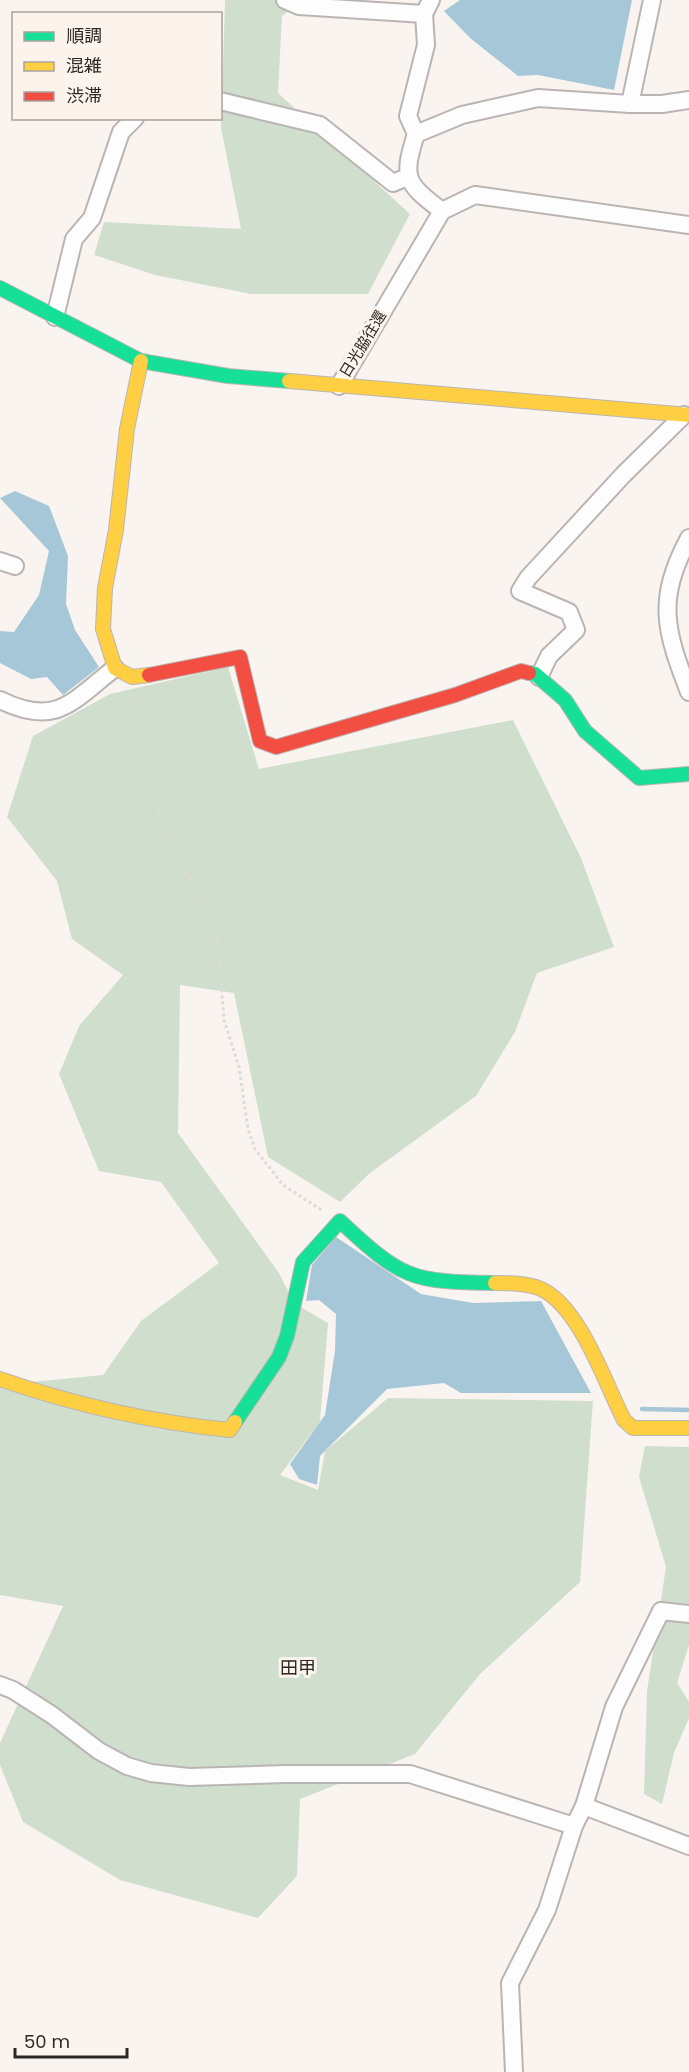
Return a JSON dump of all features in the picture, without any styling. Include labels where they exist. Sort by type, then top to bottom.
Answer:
[{"type":"street","points":[[285,0],[299,6],[427,7],[426,45],[408,116],[416,134],[406,163],[407,177],[428,201],[442,211],[475,195],[689,225]]},
{"type":"street","points":[[630,104],[652,0]]},
{"type":"street","points":[[416,134],[462,116],[538,98],[630,104],[662,104],[689,100]]},
{"type":"street","points":[[222,102],[320,126],[393,183],[407,177]]},
{"type":"street","points":[[55,317],[74,239],[92,218],[120,132],[133,120]]},
{"type":"street","name":"日光脇往還","points":[[0,288],[141,361],[228,376],[339,386],[442,211]]},
{"type":"street","points":[[141,361],[127,429],[116,530],[105,588],[103,629],[115,668],[132,677],[240,657],[260,741],[276,747],[455,695],[521,671],[539,677],[565,700],[585,731],[639,778],[689,774]]},
{"type":"street","points":[[339,386],[686,415]]},
{"type":"street","points":[[539,677],[549,656],[576,630],[569,612],[520,591],[528,578],[622,475],[686,415]]},
{"type":"street","points":[[689,538],[678,559],[666,612],[670,645],[689,692]]},
{"type":"street","points":[[0,700],[21,711],[44,714],[66,706],[115,668]]},
{"type":"street","points":[[0,1379],[110,1410],[185,1426],[230,1430],[279,1357],[287,1336],[303,1262],[340,1221],[379,1257],[416,1278],[450,1284],[516,1283],[549,1293],[576,1326],[624,1420],[633,1428],[689,1428]]},
{"type":"street","points":[[514,2072],[510,1983],[547,1910],[574,1826],[584,1806],[614,1707],[661,1611],[689,1614]]},
{"type":"street","points":[[0,1685],[13,1690],[52,1715],[99,1751],[127,1766],[151,1773],[189,1777],[410,1774],[574,1826]]},
{"type":"street","points":[[584,1806],[689,1846]]},
{"type":"path","points":[[132,677],[147,729],[161,833],[172,858],[202,892],[218,933],[224,1020],[239,1067],[248,1129],[255,1149],[283,1185],[340,1221]]},
{"type":"green space","points":[[225,0],[303,0],[282,16],[278,93],[410,214],[368,294],[251,294],[155,275],[94,255],[104,222],[241,229],[221,128]]},
{"type":"green space","points":[[228,667],[259,769],[513,720],[581,858],[614,947],[537,973],[515,1032],[476,1096],[370,1173],[340,1202],[268,1157],[234,993],[180,985],[178,1133],[279,1273],[294,1303],[328,1323],[320,1422],[280,1475],[318,1490],[325,1451],[388,1398],[593,1401],[580,1582],[480,1674],[415,1754],[300,1799],[297,1876],[258,1918],[120,1880],[23,1822],[0,1765],[0,1743],[63,1606],[0,1595],[0,1385],[103,1375],[141,1321],[219,1263],[161,1182],[99,1171],[59,1074],[79,1026],[123,975],[72,939],[57,881],[7,817],[33,736],[110,694]]},
{"type":"green space","points":[[645,1446],[689,1447],[689,1645],[677,1683],[689,1702],[689,1718],[674,1753],[662,1804],[644,1794],[647,1691],[666,1567],[639,1477]]},
{"type":"water","points":[[460,0],[632,0],[614,90],[538,75],[518,76],[470,38],[444,11]]},
{"type":"water","points":[[15,491],[49,506],[68,556],[66,604],[75,630],[99,667],[63,695],[47,677],[31,679],[0,663],[0,631],[14,632],[39,595],[49,551],[0,498]]},
{"type":"water","points":[[336,1237],[421,1294],[473,1303],[541,1301],[591,1393],[461,1393],[444,1383],[387,1389],[320,1456],[317,1485],[299,1479],[290,1464],[325,1415],[335,1351],[336,1314],[319,1300],[306,1301],[312,1265]]},
{"type":"waterway","points":[[642,1409],[689,1410]]},
{"type":"traffic: fast","points":[[0,288],[141,361],[228,376],[289,381]]},
{"type":"traffic: fast","points":[[529,673],[535,674],[565,700],[585,731],[639,778],[689,774]]},
{"type":"traffic: fast","points":[[235,1422],[279,1357],[287,1336],[303,1262],[340,1221],[379,1255],[409,1273],[444,1281],[495,1283]]},
{"type":"traffic: slow","points":[[141,361],[127,429],[116,530],[105,588],[103,629],[115,668],[132,677],[149,675]]},
{"type":"traffic: slow","points":[[289,381],[689,415]]},
{"type":"traffic: slow","points":[[495,1283],[530,1286],[541,1289],[555,1298],[568,1312],[590,1347],[624,1420],[633,1428],[689,1428]]},
{"type":"traffic: slow","points":[[0,1379],[56,1397],[142,1417],[230,1430],[235,1422]]},
{"type":"traffic: jam","points":[[149,675],[240,657],[260,741],[276,747],[455,695],[521,671],[529,673]]},
{"type":"district","name":"田甲","points":[[298,1668]]}]
